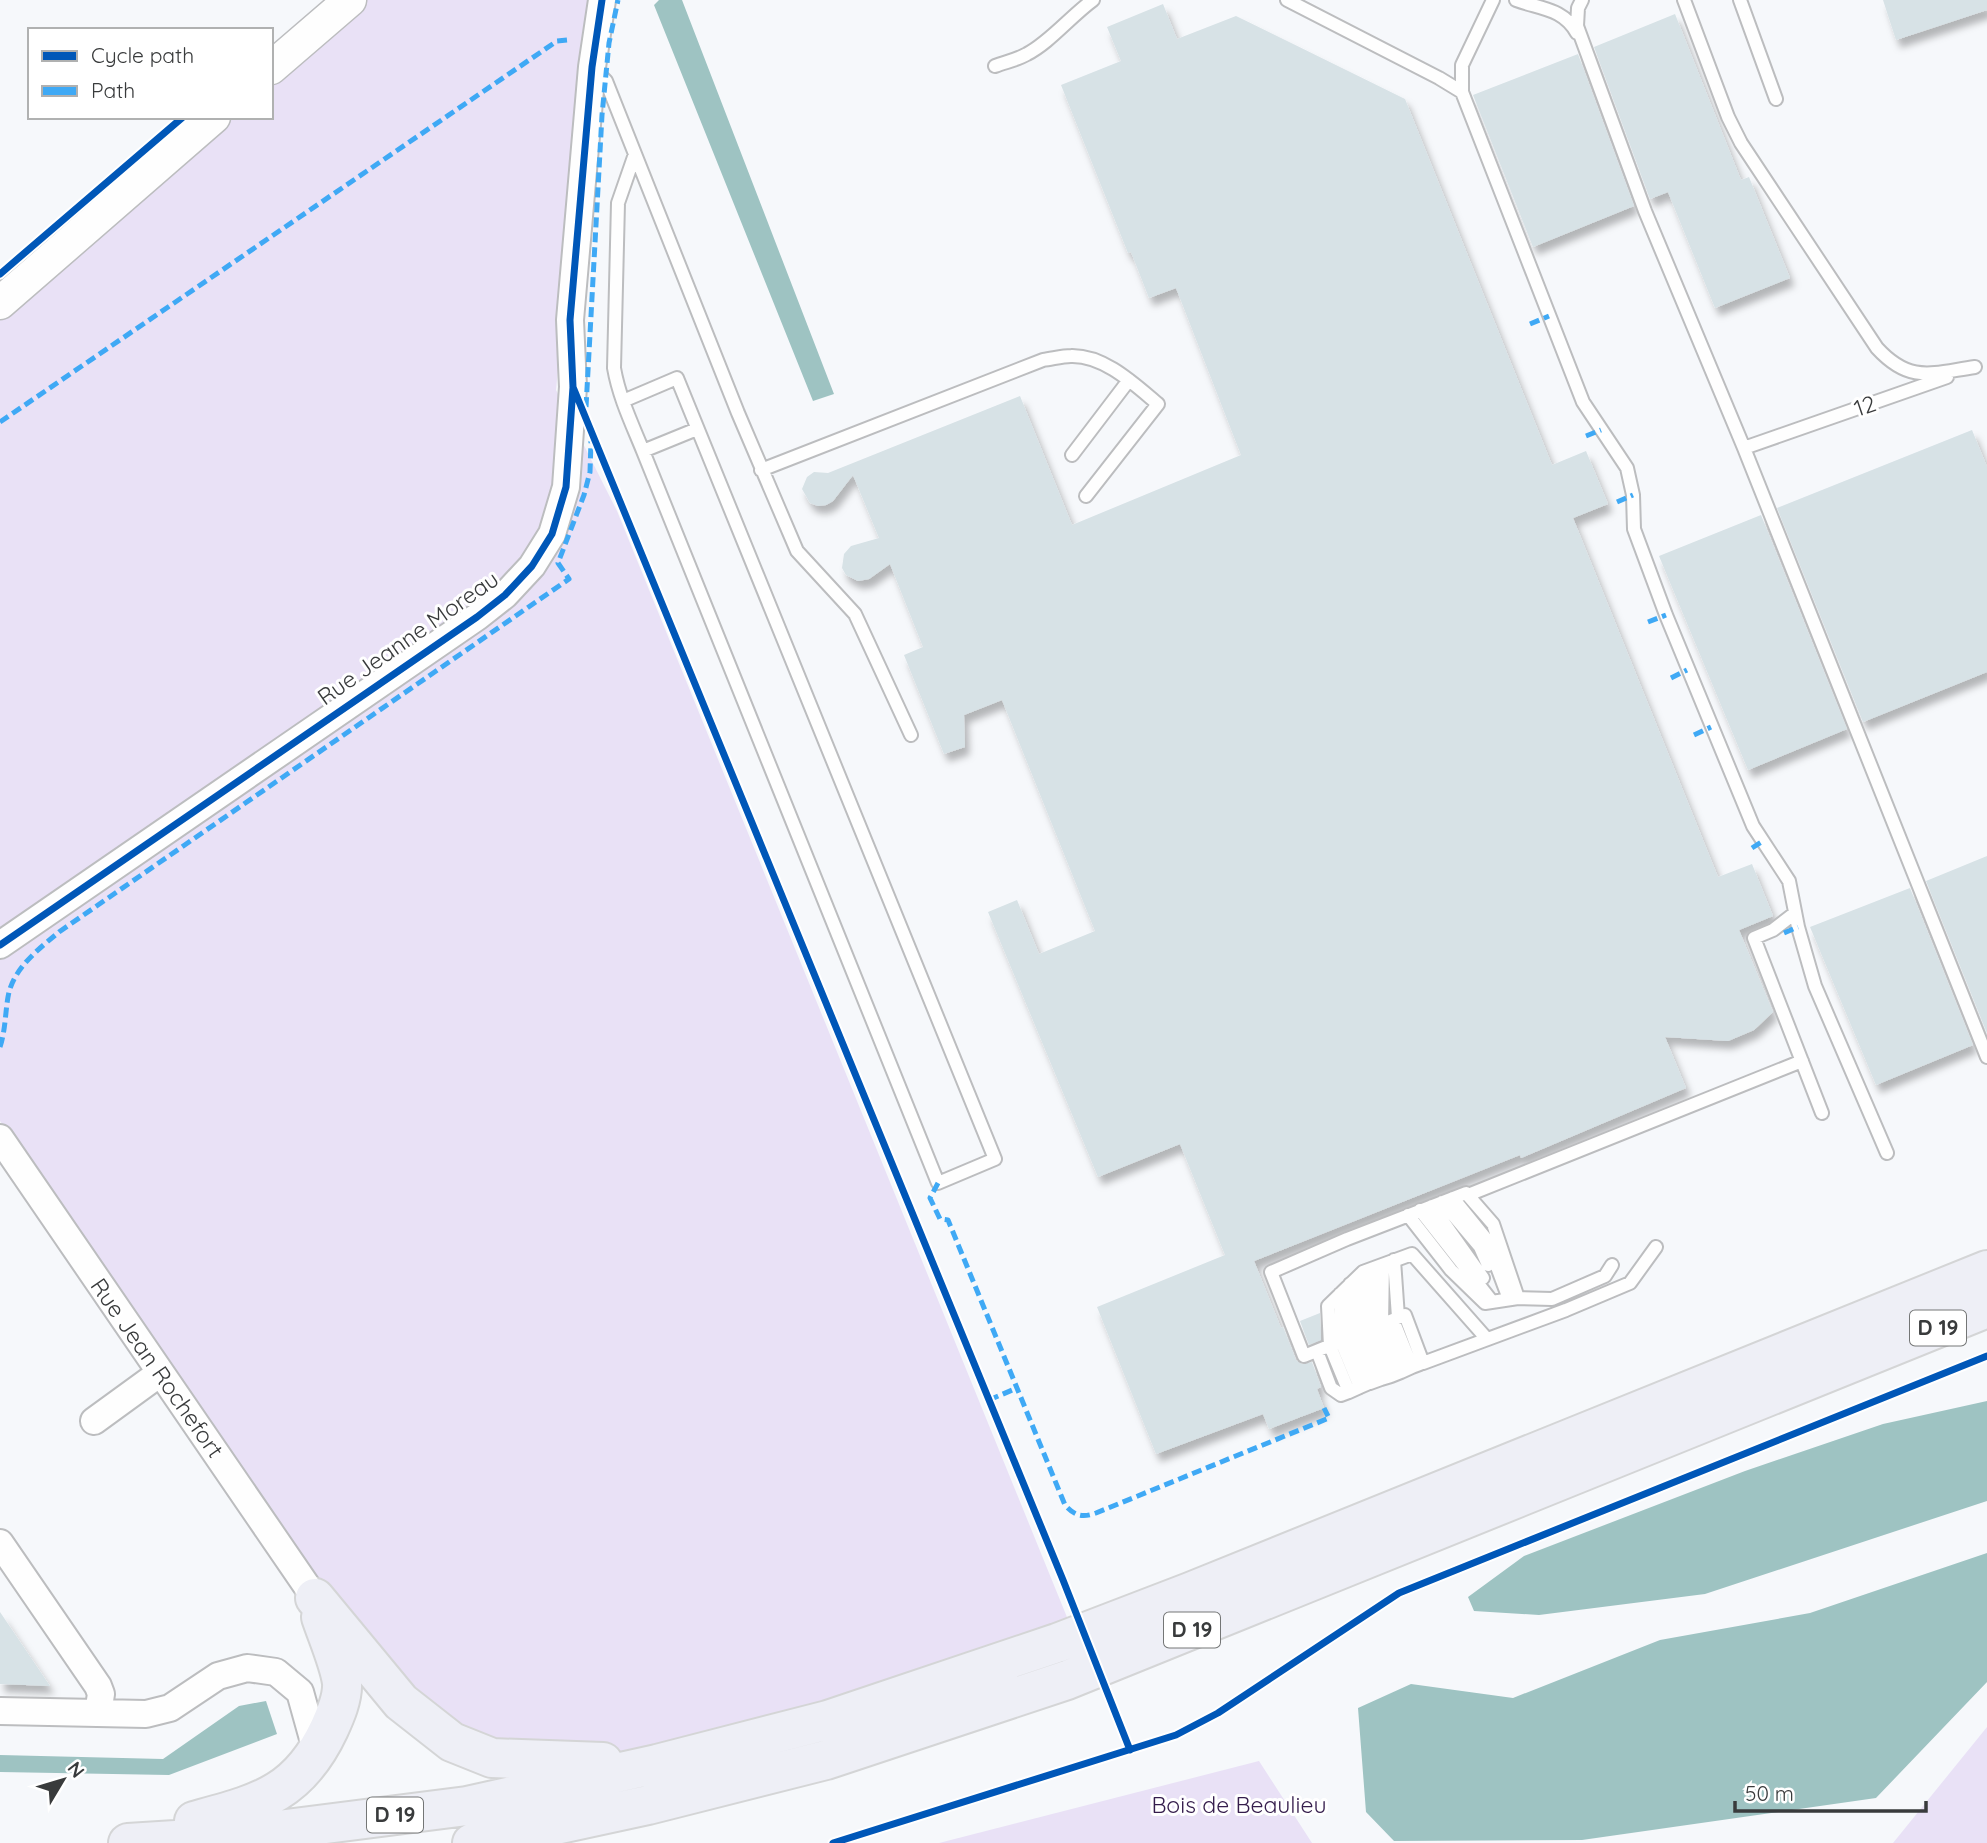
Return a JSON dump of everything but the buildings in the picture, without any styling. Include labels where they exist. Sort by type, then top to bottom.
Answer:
[{"type":"main road","name":"D 19","points":[[128,1843],[223,1837],[467,1806],[657,1764],[828,1720],[1057,1643],[1190,1592],[1987,1270]]},
{"type":"main road","name":"D 19","points":[[472,1843],[648,1805],[826,1760],[1067,1680],[1987,1308]]},
{"type":"main road","points":[[315,1598],[401,1702],[452,1742],[492,1758],[657,1764]]},
{"type":"main road","points":[[119,1843],[251,1805],[295,1780],[317,1753],[337,1711],[342,1684],[315,1598]]},
{"type":"street","points":[[273,66],[350,0]]},
{"type":"street","name":"Rue Jeanne Moreau","points":[[0,944],[477,617],[505,596],[532,566],[552,534],[566,486],[573,387],[570,320],[592,67],[602,0]]},
{"type":"street","points":[[0,303],[212,119]]},
{"type":"street","name":"Rue Jean Rochefort","points":[[0,1138],[315,1598]]},
{"type":"street","points":[[94,1421],[160,1373]]},
{"type":"street","points":[[0,1543],[97,1686],[101,1694],[98,1713]]},
{"type":"street","points":[[0,1711],[146,1714],[170,1708],[218,1676],[247,1668],[276,1672],[300,1692],[317,1753]]},
{"type":"lane","points":[[995,66],[1027,55],[1093,0]]},
{"type":"lane","points":[[1287,0],[1462,92]]},
{"type":"lane","points":[[1493,0],[1462,65],[1462,92],[1583,402],[1627,468],[1633,495],[1634,529],[1666,615],[1753,826],[1788,881],[1815,986],[1887,1153]]},
{"type":"lane","points":[[1516,0],[1528,5],[1546,3],[1562,14],[1582,42]]},
{"type":"lane","points":[[1582,0],[1578,8],[1577,26],[1645,211],[1744,448],[1832,675],[1987,1057]]},
{"type":"lane","points":[[1684,0],[1728,117],[1741,143],[1877,348],[1897,367],[1923,375],[1981,365]]},
{"type":"lane","points":[[1740,0],[1776,99]]},
{"type":"lane","points":[[592,67],[606,81],[761,470],[797,551],[855,614],[911,736]]},
{"type":"lane","points":[[623,401],[677,378],[995,1159],[937,1183],[623,401],[614,369],[618,203],[635,154]]},
{"type":"lane","points":[[761,470],[1043,360],[1072,356],[1094,360],[1129,380],[1158,404],[1086,496]]},
{"type":"lane","name":"12","points":[[1744,448],[1981,365]]},
{"type":"lane","points":[[1072,456],[1129,380]]},
{"type":"lane","points":[[643,451],[697,429]]},
{"type":"lane","points":[[1795,913],[1773,930],[1754,938],[1822,1113]]},
{"type":"lane","points":[[1371,1329],[1304,1356],[1272,1272],[1431,1206],[1466,1193],[1468,1195],[1802,1061]]},
{"type":"lane","points":[[1468,1195],[1493,1224],[1500,1239],[1505,1300]]},
{"type":"lane","points":[[1431,1206],[1487,1240],[1505,1300]]},
{"type":"lane","points":[[1431,1206],[1505,1300]]},
{"type":"lane","points":[[1431,1206],[1451,1270],[1485,1303],[1552,1299],[1605,1276],[1612,1265]]},
{"type":"lane","points":[[1317,1351],[1331,1388],[1341,1395],[1630,1283],[1656,1247]]},
{"type":"lane","points":[[1386,1377],[1371,1329],[1328,1306],[1372,1271],[1412,1254],[1488,1339]]},
{"type":"lane","points":[[1372,1271],[1371,1329],[1386,1377]]},
{"type":"lane","points":[[1372,1271],[1371,1329],[1386,1377]]},
{"type":"lane","points":[[1372,1271],[1371,1329],[1386,1377]]},
{"type":"green space","points":[[359,0],[589,0],[585,95],[556,390],[617,511],[1071,1627],[637,1762],[512,1763],[406,1688],[335,1607],[0,1121],[0,309],[222,119],[273,119],[273,74]]},
{"type":"green space","points":[[1987,1727],[1987,1843],[1893,1843]]},
{"type":"green space","name":"Bois de Beaulieu","points":[[1259,1761],[1312,1843],[939,1843]]},
{"type":"water","points":[[659,0],[682,0],[834,394],[813,401],[654,5]]},
{"type":"water","points":[[1987,1401],[1987,1501],[1705,1594],[1539,1615],[1474,1611],[1468,1597],[1524,1556],[1745,1471],[1883,1424]]},
{"type":"water","points":[[1987,1553],[1987,1682],[1876,1798],[1582,1840],[1394,1841],[1366,1812],[1358,1708],[1411,1684],[1513,1698],[1660,1640],[1810,1613]]},
{"type":"water","points":[[266,1701],[277,1734],[169,1775],[0,1772],[0,1755],[163,1759],[239,1706]]},
{"type":"marked path","points":[[586,407],[602,115],[609,43],[618,0]]},
{"type":"marked path","points":[[0,422],[557,41],[567,40]]},
{"type":"marked path","points":[[1530,324],[1549,316]]},
{"type":"marked path","points":[[1586,436],[1601,430]]},
{"type":"marked path","points":[[0,1047],[12,983],[44,944],[569,579],[558,563],[584,495],[590,472],[591,441]]},
{"type":"marked path","points":[[1617,502],[1633,495]]},
{"type":"marked path","points":[[1648,622],[1666,615]]},
{"type":"marked path","points":[[1671,678],[1687,670]]},
{"type":"marked path","points":[[1694,735],[1711,727]]},
{"type":"marked path","points":[[1752,848],[1763,841]]},
{"type":"marked path","points":[[1784,933],[1798,927]]},
{"type":"marked path","points":[[938,1183],[930,1198],[940,1219],[948,1220],[1065,1505],[1072,1512],[1083,1516],[1096,1513],[1329,1418],[1324,1408]]},
{"type":"marked path","points":[[989,1400],[1017,1388]]},
{"type":"cycle path","points":[[0,945],[477,617],[505,595],[532,566],[552,534],[566,487],[573,387],[570,320],[592,67],[602,0]]},
{"type":"cycle path","points":[[0,274],[181,119]]},
{"type":"cycle path","points":[[573,387],[1063,1580],[1130,1750]]},
{"type":"cycle path","points":[[833,1843],[1176,1735],[1218,1713],[1399,1593],[1987,1356]]}]
